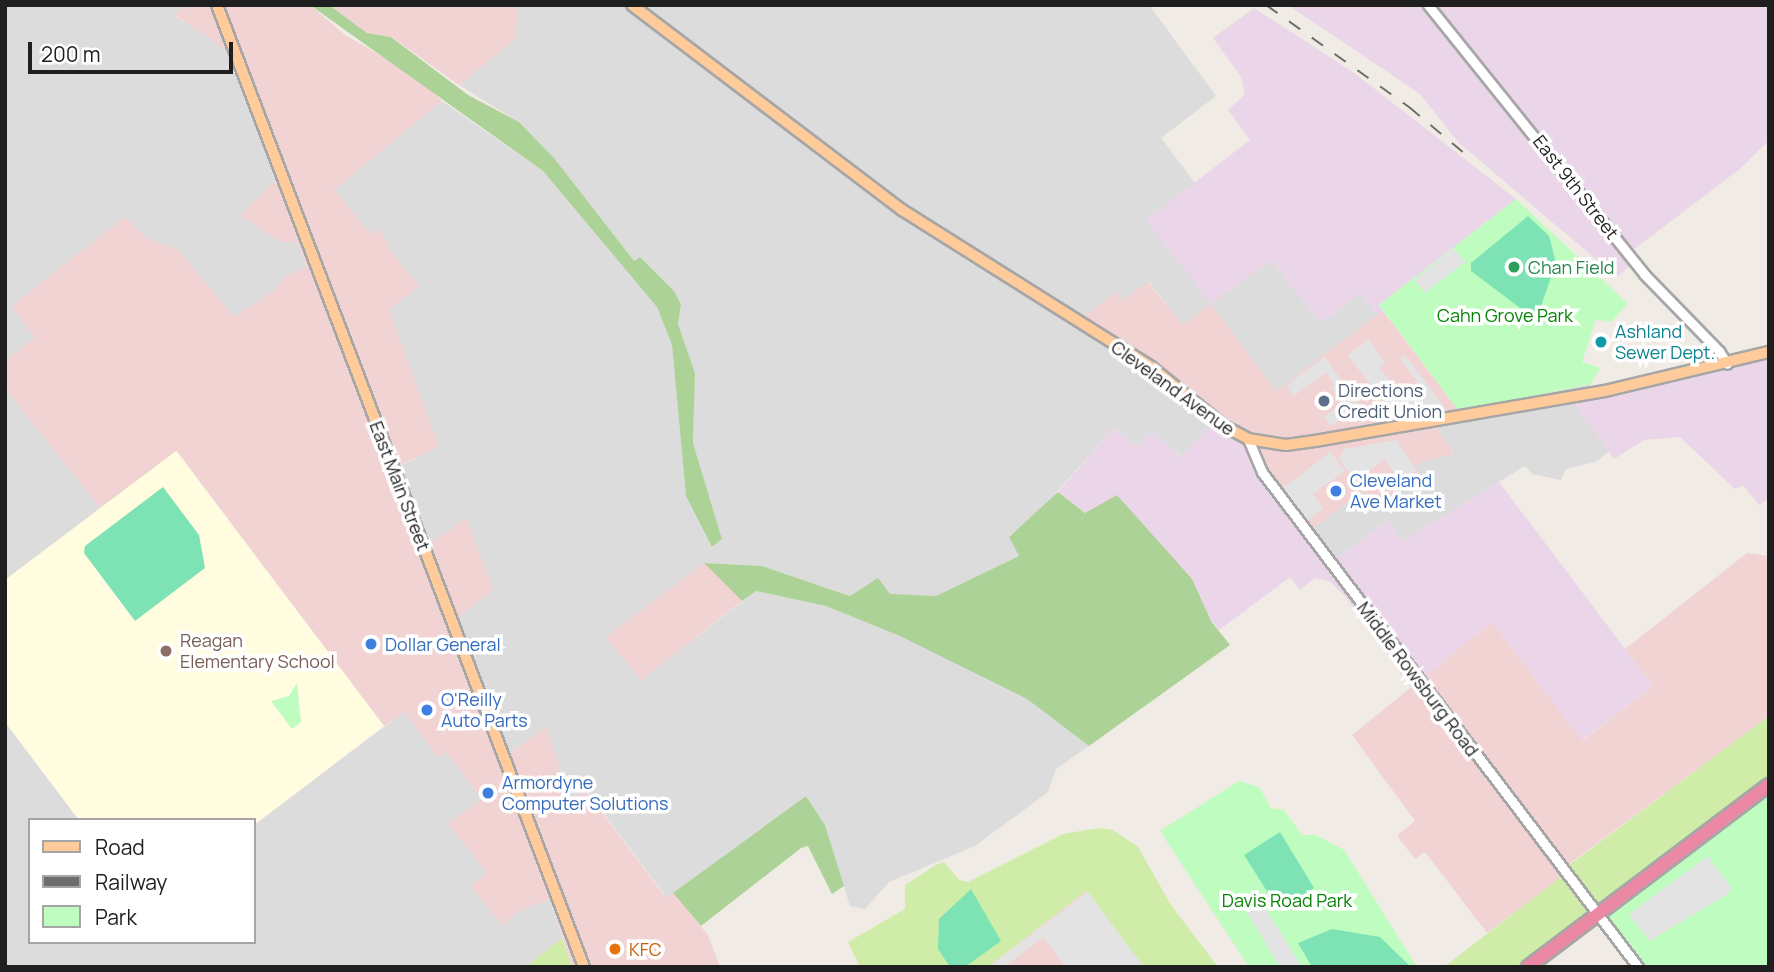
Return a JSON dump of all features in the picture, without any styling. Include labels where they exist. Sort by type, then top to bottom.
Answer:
[{"type":"highway","points":[[1528,967],[1769,785]]},
{"type":"main road","name":"East Main Street","points":[[217,5],[584,967]]},
{"type":"main road","name":"Cleveland Avenue","points":[[632,5],[902,210],[1151,367],[1214,419],[1248,439],[1299,444],[1605,391],[1769,352]]},
{"type":"street","name":"East 9th Street","points":[[1429,5],[1652,284],[1719,351],[1727,364]]},
{"type":"street","name":"Middle Rowsburg Road","points":[[1248,439],[1262,472],[1638,967]]},
{"type":"shaded area","points":[[5,5],[187,5],[174,16],[231,52],[306,268],[286,276],[274,291],[234,317],[179,251],[145,237],[12,306],[35,338],[5,361]]},
{"type":"shaded area","points":[[187,5],[310,5],[345,35],[416,76],[442,101],[334,190],[371,235],[381,229],[390,251],[419,286],[389,310],[439,447],[395,467],[426,547],[466,518],[493,590],[453,621],[507,756],[546,727],[571,802],[586,791],[666,898],[673,893],[708,935],[720,967],[572,967],[550,899],[520,911],[502,925],[471,886],[487,873],[448,824],[482,799],[446,752],[438,757],[404,712],[384,726],[177,451],[100,508],[5,388],[5,361],[35,338],[11,306],[125,217],[145,237],[179,251],[234,317],[274,291],[286,276],[306,267],[297,242],[282,242],[240,216],[278,178],[231,53],[174,15]]},
{"type":"shaded area","points":[[329,5],[518,5],[515,39],[459,85],[392,37],[367,33]]},
{"type":"shaded area","points":[[518,5],[1149,5],[1216,96],[1161,138],[1195,183],[1147,220],[1271,260],[1321,323],[1360,293],[1378,316],[1276,391],[1211,305],[1183,325],[1149,282],[1153,373],[1214,423],[1182,457],[1152,433],[1136,447],[1114,428],[1037,514],[1009,536],[1019,556],[936,596],[851,596],[762,566],[704,563],[607,636],[641,680],[756,591],[826,606],[901,636],[1027,699],[1089,746],[1056,769],[1048,792],[975,846],[889,882],[865,909],[850,906],[825,825],[806,796],[667,898],[587,791],[571,802],[546,728],[506,756],[453,621],[493,590],[466,519],[426,548],[395,468],[439,447],[389,310],[419,286],[390,251],[381,230],[371,236],[334,190],[442,101],[543,171],[657,307],[672,345],[686,496],[712,547],[722,539],[693,443],[695,373],[678,324],[681,304],[674,291],[640,257],[634,261],[554,158],[519,122],[459,85],[515,39]]},
{"type":"shaded area","points":[[1288,5],[1769,5],[1769,140],[1741,168],[1633,250],[1629,266],[1617,277],[1459,143],[1420,94]]},
{"type":"shaded area","points":[[1254,8],[1353,72],[1516,199],[1379,305],[1383,311],[1378,316],[1360,293],[1321,323],[1271,260],[1211,304],[1146,220],[1250,140],[1228,110],[1245,94],[1241,77],[1213,38]]},
{"type":"shaded area","points":[[1454,248],[1465,262],[1425,293],[1414,280]]},
{"type":"shaded area","points":[[1148,282],[1183,325],[1211,304],[1276,391],[1383,311],[1459,411],[1463,420],[1434,424],[1454,454],[1414,464],[1419,474],[1377,506],[1364,490],[1306,534],[1236,438],[1169,385],[1073,324],[1116,292],[1123,300]]},
{"type":"shaded area","points":[[1369,339],[1385,363],[1379,368],[1402,399],[1420,385],[1400,359],[1405,355],[1443,405],[1437,410],[1441,417],[1398,424],[1348,355]]},
{"type":"shaded area","points":[[1769,356],[1769,498],[1759,505],[1743,485],[1735,489],[1680,437],[1644,440],[1614,459],[1572,401],[1704,374]]},
{"type":"shaded area","points":[[1325,357],[1360,406],[1331,426],[1324,417],[1347,400],[1341,402],[1331,388],[1335,385],[1326,373],[1294,396],[1286,386]]},
{"type":"shaded area","points":[[1591,384],[1583,399],[1573,401],[1609,451],[1597,461],[1566,469],[1561,480],[1532,474],[1525,466],[1403,541],[1387,521],[1335,560],[1312,529],[1364,490],[1376,506],[1414,464],[1454,453],[1434,424],[1462,419],[1459,411]]},
{"type":"shaded area","points":[[5,388],[100,508],[5,580]]},
{"type":"shaded area","points":[[1214,423],[1236,438],[1306,533],[1312,529],[1335,560],[1387,521],[1403,541],[1499,482],[1653,686],[1582,741],[1492,622],[1411,688],[1344,595],[1331,582],[1315,578],[1300,590],[1290,577],[1219,630],[1117,495],[1085,513],[1058,492],[1114,428],[1136,447],[1152,432],[1181,457]]},
{"type":"shaded area","points":[[1397,440],[1416,470],[1401,481],[1384,459],[1356,481],[1339,459],[1345,449]]},
{"type":"shaded area","name":"Reagan Elementary School","points":[[176,451],[384,726],[256,823],[256,818],[77,818],[5,722],[5,580]]},
{"type":"shaded area","points":[[1331,452],[1345,471],[1313,494],[1323,508],[1304,523],[1280,490]]},
{"type":"shaded area","points":[[1747,553],[1769,556],[1769,716],[1568,865],[1570,870],[1487,933],[1425,852],[1415,859],[1397,836],[1415,821],[1352,735],[1492,622],[1583,741],[1653,686],[1625,649]]},
{"type":"shaded area","points":[[704,563],[742,601],[641,680],[606,637]]},
{"type":"shaded area","points":[[404,712],[438,756],[446,751],[482,799],[488,874],[471,886],[502,925],[520,911],[550,899],[562,938],[526,967],[5,967],[5,722],[77,818],[28,818],[28,944],[256,944],[256,823]]},
{"type":"shaded area","points":[[1708,856],[1731,888],[1728,894],[1649,941],[1629,914]]},
{"type":"shaded area","points":[[1086,891],[1144,967],[988,967]]},
{"type":"shaded area","points":[[1088,892],[1144,967],[1066,967],[1044,937],[1004,967],[988,967]]},
{"type":"shaded area","points":[[1260,900],[1302,967],[1280,967],[1245,909]]},
{"type":"green space","points":[[310,5],[329,5],[367,33],[391,37],[468,95],[519,122],[554,158],[634,261],[640,257],[674,291],[681,304],[678,324],[695,373],[693,443],[722,539],[712,547],[686,496],[672,345],[657,307],[543,171]]},
{"type":"green space","name":"Cahn Grove Park","points":[[1516,199],[1628,304],[1611,322],[1596,319],[1582,362],[1600,368],[1591,384],[1459,411],[1379,305]]},
{"type":"green space","name":"Chan Field","points":[[1528,216],[1549,236],[1556,263],[1536,320],[1471,271],[1471,263]]},
{"type":"green space","points":[[163,487],[199,535],[205,568],[135,621],[84,553],[85,546]]},
{"type":"green space","points":[[1058,492],[1085,513],[1117,495],[1192,579],[1211,621],[1230,645],[1089,746],[1027,699],[900,636],[826,606],[756,591],[742,601],[704,563],[762,566],[850,596],[878,578],[890,594],[936,596],[1019,556],[1009,537]]},
{"type":"green space","points":[[297,683],[301,722],[292,729],[271,701],[289,696]]},
{"type":"green space","points":[[1769,716],[1769,783],[1600,910],[1568,866]]},
{"type":"green space","name":"Davis Road Park","points":[[1239,781],[1259,787],[1271,808],[1284,810],[1302,835],[1316,835],[1344,850],[1417,967],[1249,967],[1160,831]]},
{"type":"green space","points":[[1769,787],[1769,967],[1643,967],[1603,913]]},
{"type":"green space","points":[[806,796],[825,825],[844,886],[832,894],[808,846],[801,848],[701,926],[673,893]]},
{"type":"green space","points":[[1099,828],[1113,830],[1138,847],[1171,905],[1218,967],[1144,967],[1086,891],[988,967],[860,967],[848,942],[905,909],[905,885],[936,865],[944,862],[959,880],[968,882],[1063,834]]},
{"type":"green space","points":[[1280,832],[1314,888],[1279,910],[1244,855]]},
{"type":"green space","points":[[1566,873],[1596,913],[1525,967],[1444,967]]},
{"type":"green space","points":[[971,889],[1001,941],[965,967],[950,967],[938,949],[939,919]]},
{"type":"green space","points":[[1332,929],[1380,937],[1411,967],[1312,967],[1298,943]]},
{"type":"green space","points":[[562,938],[572,967],[526,967]]},
{"type":"railway","points":[[1266,5],[1409,107],[1464,153]]},
{"type":"place","name":"Chan Field","points":[[1514,267]]},
{"type":"place","name":"Ashland Sewer Dept.","points":[[1601,342]]},
{"type":"place","name":"Directions Credit Union","points":[[1324,401]]},
{"type":"place","name":"Cleveland Ave Market","points":[[1336,491]]},
{"type":"place","name":"Dollar General","points":[[371,644]]},
{"type":"place","name":"Reagan Elementary School","points":[[166,651]]},
{"type":"place","name":"O'Reilly Auto Parts","points":[[427,710]]},
{"type":"place","name":"Armordyne Computer Solutions","points":[[488,793]]},
{"type":"place","name":"KFC","points":[[615,949]]}]
